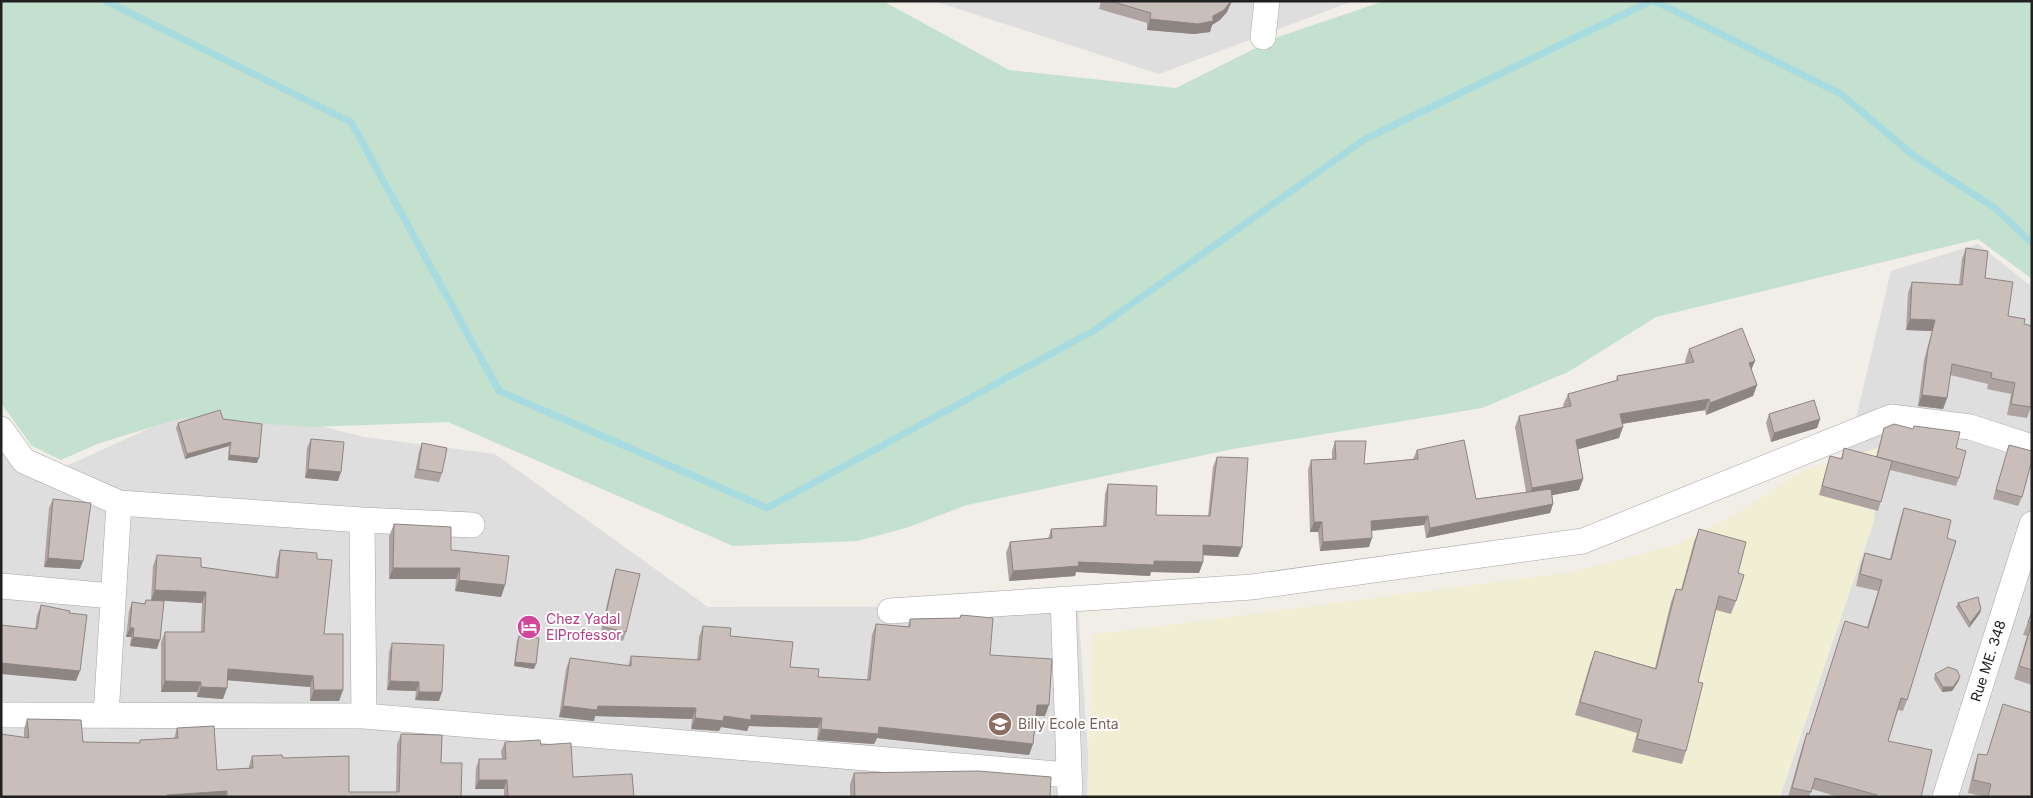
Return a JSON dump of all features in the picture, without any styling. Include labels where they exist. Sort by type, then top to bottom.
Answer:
[{"type":"street","points":[[1263,37],[1267,1]]},
{"type":"street","points":[[890,611],[1252,587],[1583,542],[1891,418],[1970,427],[2032,447]]},
{"type":"street","points":[[1,429],[24,461],[119,503],[362,520],[472,525]]},
{"type":"street","points":[[106,716],[119,503]]},
{"type":"street","points":[[362,520],[364,716]]},
{"type":"street","name":"Rue ME. 348","points":[[1945,797],[2032,524]]},
{"type":"street","points":[[1,586],[112,596]]},
{"type":"street","points":[[1,716],[364,716],[1069,786],[1062,599]]},
{"type":"shaded area","points":[[934,1],[1353,1],[1159,74]]},
{"type":"shaded area","points":[[1978,244],[2032,287],[2032,797],[1766,797],[1891,271]]},
{"type":"shaded area","points":[[214,399],[364,437],[495,454],[708,607],[1078,606],[1091,797],[1,797],[1,442],[42,477]]},
{"type":"shaded area","points":[[1881,447],[1874,521],[1780,797],[1087,797],[1092,635],[1573,572],[1678,544],[1736,514],[1804,470]]},
{"type":"green space","points":[[1,1],[883,1],[1009,70],[1176,88],[1278,37],[1384,1],[2032,1],[2032,279],[1978,239],[1656,317],[1568,372],[1482,408],[1233,449],[967,505],[906,528],[857,541],[733,546],[448,422],[312,427],[181,418],[97,444],[61,460],[32,446],[1,403]]},
{"type":"building","points":[[1110,1],[1231,1],[1224,10],[1213,16],[1213,21],[1198,24],[1150,19],[1151,13]]},
{"type":"building","points":[[1966,248],[1988,251],[1985,278],[2013,282],[2008,316],[2025,319],[2024,324],[2032,326],[2031,407],[2011,404],[2015,383],[1991,378],[1992,373],[1952,364],[1947,398],[1922,395],[1928,349],[1935,320],[1910,319],[1912,282],[1962,285]]},
{"type":"building","points":[[1742,328],[1755,361],[1749,363],[1757,385],[1710,403],[1709,399],[1620,414],[1623,427],[1576,440],[1583,479],[1532,488],[1519,416],[1571,406],[1568,394],[1618,380],[1617,376],[1694,362],[1689,349]]},
{"type":"building","points":[[1814,400],[1820,419],[1774,433],[1769,414]]},
{"type":"building","points":[[220,410],[223,419],[262,424],[259,458],[229,455],[231,442],[187,454],[178,423]]},
{"type":"building","points":[[1894,424],[1913,429],[1914,426],[1960,432],[1956,448],[1966,451],[1959,478],[1877,457],[1884,428]]},
{"type":"building","points":[[311,439],[344,442],[341,472],[308,469]]},
{"type":"building","points":[[1464,440],[1476,499],[1551,489],[1553,504],[1430,528],[1428,516],[1371,521],[1372,538],[1323,542],[1322,522],[1314,522],[1311,460],[1336,459],[1335,441],[1366,441],[1364,464],[1418,459],[1417,450]]},
{"type":"building","points":[[422,443],[447,448],[442,473],[418,469]]},
{"type":"building","points":[[2009,445],[2032,451],[2032,460],[2022,497],[1996,490]]},
{"type":"building","points":[[1844,448],[1892,461],[1881,502],[1822,486],[1830,456],[1842,459]]},
{"type":"building","points":[[1217,457],[1248,458],[1242,547],[1203,545],[1203,562],[1154,561],[1154,565],[1078,562],[1079,566],[1013,571],[1010,542],[1052,538],[1051,529],[1106,526],[1108,484],[1157,486],[1156,515],[1210,516]]},
{"type":"building","points":[[53,499],[91,503],[83,561],[48,558]]},
{"type":"building","points":[[1904,508],[1951,520],[1947,538],[1956,541],[1907,700],[1901,698],[1888,741],[1932,750],[1921,797],[1876,797],[1877,795],[1815,778],[1811,792],[1792,788],[1807,733],[1809,734],[1845,621],[1868,628],[1882,580],[1860,574],[1865,553],[1891,560]]},
{"type":"building","points":[[394,524],[451,527],[451,550],[509,556],[505,585],[459,580],[460,568],[393,568]]},
{"type":"building","points":[[1699,529],[1746,542],[1738,573],[1744,575],[1736,601],[1719,596],[1698,682],[1703,683],[1686,751],[1637,739],[1642,720],[1580,702],[1595,651],[1656,669],[1676,589],[1682,590]]},
{"type":"building","points":[[280,550],[317,553],[317,559],[332,560],[324,634],[343,634],[343,690],[314,690],[313,676],[228,669],[227,688],[201,687],[201,682],[165,681],[165,632],[204,632],[206,592],[155,590],[157,555],[201,558],[201,567],[278,578]]},
{"type":"building","points":[[616,569],[640,574],[626,632],[603,627]]},
{"type":"building","points":[[1978,597],[1981,609],[1970,623],[1958,603]]},
{"type":"building","points":[[146,600],[164,601],[160,640],[133,637],[134,628],[130,628],[132,602],[145,604]]},
{"type":"building","points":[[41,605],[70,611],[69,613],[87,615],[80,671],[1,663],[1,625],[37,629]]},
{"type":"building","points":[[2032,612],[2032,623],[2028,622]]},
{"type":"building","points":[[961,615],[993,618],[990,655],[1052,659],[1049,705],[1037,705],[1033,744],[879,727],[878,734],[821,729],[822,718],[751,715],[751,720],[724,716],[723,721],[695,718],[696,708],[598,706],[597,710],[563,706],[570,658],[631,666],[631,656],[700,660],[703,626],[731,628],[730,636],[793,642],[790,667],[819,669],[818,677],[870,680],[876,624],[910,627],[910,619],[960,618]]},
{"type":"building","points":[[2032,623],[2032,670],[2019,666]]},
{"type":"building","points":[[519,636],[539,638],[536,664],[515,662]]},
{"type":"building","points":[[392,643],[444,645],[442,692],[419,692],[419,682],[390,681]]},
{"type":"building","points":[[1948,667],[1957,670],[1960,677],[1953,687],[1943,687],[1935,674]]},
{"type":"building","points":[[2003,704],[2032,713],[2032,797],[1988,797],[1991,784],[1973,780],[1978,754],[1987,755]]},
{"type":"building","points":[[27,719],[81,720],[83,742],[140,743],[140,740],[178,738],[177,728],[214,726],[217,770],[253,768],[252,756],[282,755],[283,758],[349,756],[349,792],[399,792],[401,734],[442,735],[441,763],[462,763],[461,797],[227,797],[227,791],[167,795],[167,797],[1,797],[1,734],[29,738]]},
{"type":"building","points":[[540,740],[541,745],[571,743],[573,777],[632,774],[634,797],[508,797],[507,780],[479,780],[479,759],[506,759],[505,742]]},
{"type":"building","points":[[978,771],[1051,777],[1050,797],[855,797],[854,773]]},
{"type":"waterway","points":[[106,1],[351,122],[499,391],[767,508],[1095,330],[1365,139],[1651,1]]},
{"type":"waterway","points":[[1655,1],[1841,94],[1914,156],[1995,208],[2032,243]]},
{"type":"place","name":"Chez Yadal ElProfessor","points":[[529,627]]},
{"type":"place","name":"Billy Ecole Enta","points":[[1000,724]]}]
